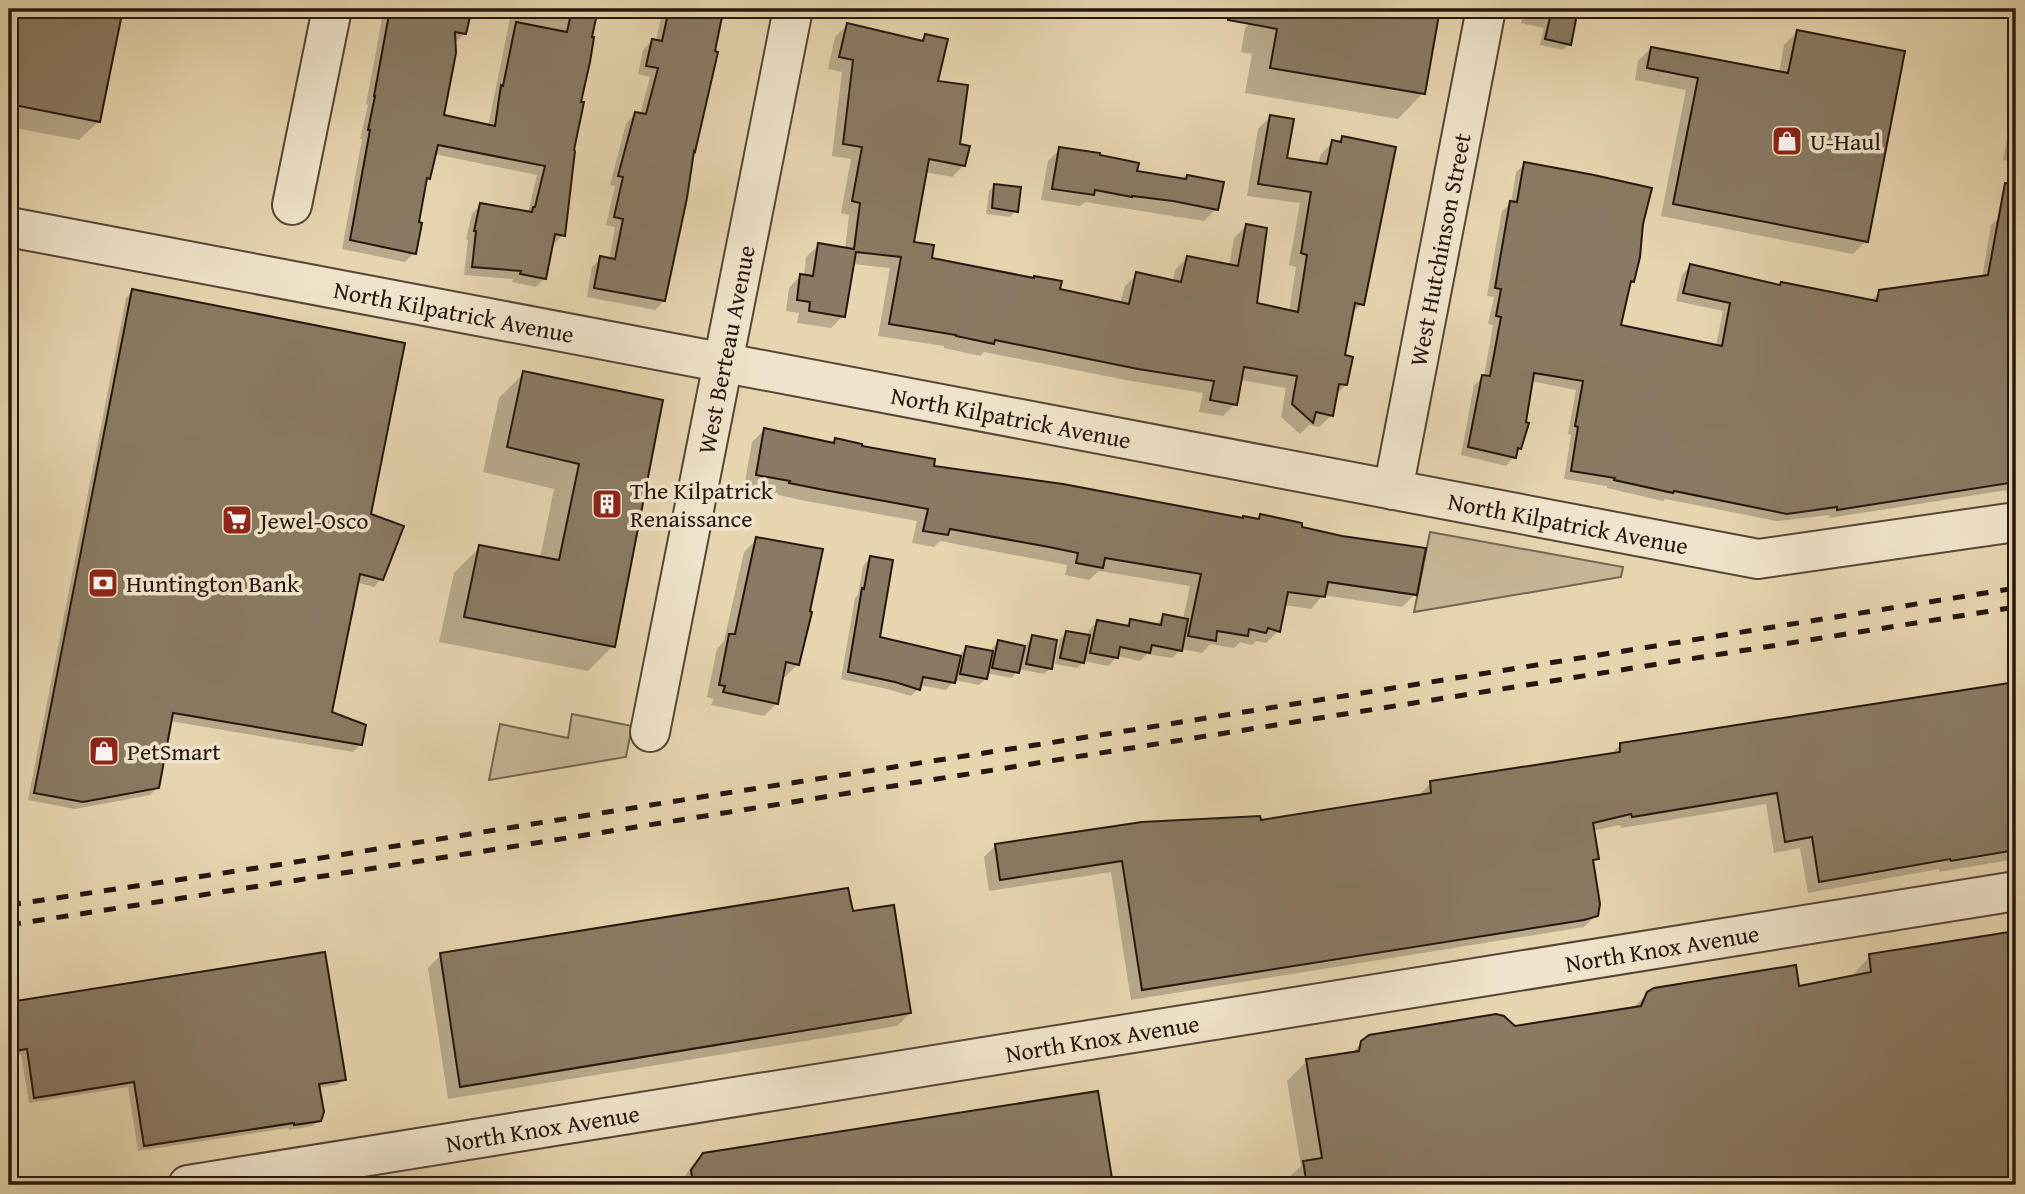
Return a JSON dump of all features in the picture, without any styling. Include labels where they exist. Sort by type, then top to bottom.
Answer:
[{"type":"street","points":[[292,205],[332,9]]},
{"type":"street","name":"West Berteau Avenue","points":[[650,732],[793,9]]},
{"type":"street","name":"West Hutchinson Street","points":[[1392,490],[1486,9]]},
{"type":"street","name":"North Kilpatrick Avenue","points":[[9,227],[1758,559],[2016,522]]},
{"type":"street","name":"North Knox Avenue","points":[[188,1185],[2016,891]]},
{"type":"shaded area","points":[[1430,532],[1623,567],[1621,577],[1414,612]]},
{"type":"shaded area","points":[[572,714],[632,726],[626,757],[489,780],[500,724],[568,738]]},
{"type":"building","points":[[9,9],[123,9],[100,122],[9,104]]},
{"type":"building","points":[[390,9],[451,9],[471,12],[466,34],[455,32],[456,53],[444,115],[495,126],[501,85],[503,86],[516,22],[567,32],[572,9],[598,9],[574,150],[565,236],[555,234],[546,279],[520,274],[521,271],[472,267],[474,231],[480,203],[532,212],[545,166],[438,145],[430,179],[427,178],[416,254],[350,240]]},
{"type":"building","points":[[669,9],[707,9],[723,12],[715,51],[718,52],[694,151],[665,301],[594,288],[600,256],[615,259],[623,219],[614,217],[623,177],[618,176],[635,112],[646,114],[658,68],[646,66],[652,39],[662,41]]},
{"type":"building","points":[[1229,9],[1440,9],[1425,94],[1270,68],[1277,29],[1228,20]]},
{"type":"building","points":[[1552,9],[1578,9],[1571,45],[1545,39]]},
{"type":"building","points":[[847,23],[923,41],[925,34],[948,39],[938,81],[968,85],[960,144],[970,146],[965,166],[929,159],[914,242],[934,245],[932,258],[1062,281],[1060,289],[1129,304],[1136,272],[1181,282],[1187,256],[1238,266],[1246,224],[1267,228],[1257,303],[1298,312],[1307,255],[1301,253],[1311,192],[1258,184],[1270,115],[1294,119],[1287,158],[1327,164],[1332,140],[1341,142],[1342,136],[1396,147],[1364,305],[1355,303],[1345,355],[1353,357],[1347,385],[1339,384],[1333,416],[1316,412],[1313,423],[1292,404],[1297,376],[1244,367],[1237,405],[1210,400],[1214,381],[1138,369],[995,340],[994,344],[889,324],[901,257],[856,252],[845,317],[809,311],[810,302],[797,300],[800,274],[813,276],[818,243],[854,249],[860,203],[852,201],[862,147],[843,144],[853,60],[839,57]]},
{"type":"building","name":"U-Haul","points":[[1797,30],[1905,51],[1868,242],[1673,204],[1698,78],[1647,68],[1651,47],[1788,73]]},
{"type":"building","points":[[1059,147],[1100,153],[1139,163],[1137,171],[1186,179],[1187,175],[1224,182],[1218,210],[1095,190],[1094,195],[1052,189]]},
{"type":"building","points":[[1524,162],[1652,188],[1643,224],[1640,257],[1634,282],[1631,281],[1621,325],[1722,346],[1730,303],[1683,293],[1690,264],[1780,285],[1781,282],[1877,301],[1879,290],[1988,275],[2005,183],[2016,184],[2016,482],[1837,510],[1837,507],[1787,514],[1571,471],[1583,381],[1534,373],[1526,422],[1529,423],[1516,458],[1468,447],[1482,375],[1490,376],[1501,317],[1496,316],[1501,289],[1495,288],[1510,201],[1517,202]]},
{"type":"building","points":[[994,184],[1021,187],[1018,212],[992,208]]},
{"type":"building","name":"Jewel-Osco","points":[[132,289],[405,343],[371,514],[404,526],[383,580],[360,574],[332,712],[366,725],[362,745],[173,713],[159,788],[83,802],[34,793]]},
{"type":"building","name":"The Kilpatrick Renaissance","points":[[523,371],[663,400],[615,647],[464,617],[479,545],[559,560],[579,464],[507,447]]},
{"type":"building","points":[[764,428],[834,443],[835,438],[862,446],[935,459],[934,466],[1063,484],[1243,518],[1259,519],[1260,514],[1302,523],[1302,527],[1342,536],[1426,548],[1417,595],[1328,582],[1325,597],[1288,592],[1280,632],[1268,628],[1266,633],[1249,629],[1248,636],[1217,631],[1216,641],[1188,636],[1201,574],[1105,558],[1103,568],[1076,563],[1078,553],[1049,547],[950,529],[948,535],[923,531],[928,509],[756,475]]},
{"type":"building","points":[[756,537],[823,549],[799,665],[786,662],[778,704],[723,692],[725,686],[719,685],[729,634],[735,634]]},
{"type":"building","points":[[870,556],[893,560],[880,637],[961,656],[955,683],[923,677],[920,690],[848,672]]},
{"type":"building","points":[[1163,614],[1188,619],[1182,651],[1152,645],[1150,653],[1120,647],[1118,658],[1090,653],[1097,620],[1129,626],[1130,619],[1161,625]]},
{"type":"building","points":[[1066,631],[1090,635],[1084,663],[1060,658]]},
{"type":"building","points":[[1032,635],[1057,640],[1052,669],[1026,664]]},
{"type":"building","points":[[998,640],[1025,646],[1019,673],[992,668]]},
{"type":"building","points":[[966,646],[993,651],[987,679],[960,674]]},
{"type":"building","points":[[2016,682],[2016,850],[1819,882],[1812,837],[1785,842],[1777,793],[1632,817],[1631,814],[1593,823],[1599,859],[1593,860],[1600,904],[1598,916],[1142,990],[1122,861],[1000,880],[995,844],[1142,822],[1260,816],[1261,820],[1431,793],[1430,781],[1620,752],[1620,743]]},
{"type":"building","points":[[848,888],[853,911],[894,905],[911,1013],[460,1087],[440,953]]},
{"type":"building","points":[[2016,931],[2016,1185],[1307,1185],[1303,1161],[1322,1158],[1306,1059],[1359,1051],[1361,1041],[1369,1035],[1496,1014],[1504,1016],[1515,1026],[1641,1006],[1647,992],[1654,988],[1796,965],[1799,986],[1871,972],[1869,954]]},
{"type":"building","points":[[325,952],[346,1080],[319,1084],[324,1112],[321,1121],[144,1146],[134,1082],[34,1098],[27,1049],[9,1052],[9,1002]]},
{"type":"building","points":[[1098,1091],[1113,1185],[693,1185],[691,1170],[703,1153]]},
{"type":"railway","points":[[9,905],[1132,730],[2016,588]]},
{"type":"railway","points":[[9,925],[2016,607]]},
{"type":"place","name":"U-Haul","points":[[1787,141]]},
{"type":"place","name":"The Kilpatrick Renaissance","points":[[607,504]]},
{"type":"place","name":"Jewel-Osco","points":[[237,520]]},
{"type":"place","name":"Huntington Bank","points":[[103,583]]},
{"type":"place","name":"PetSmart","points":[[104,751]]}]
